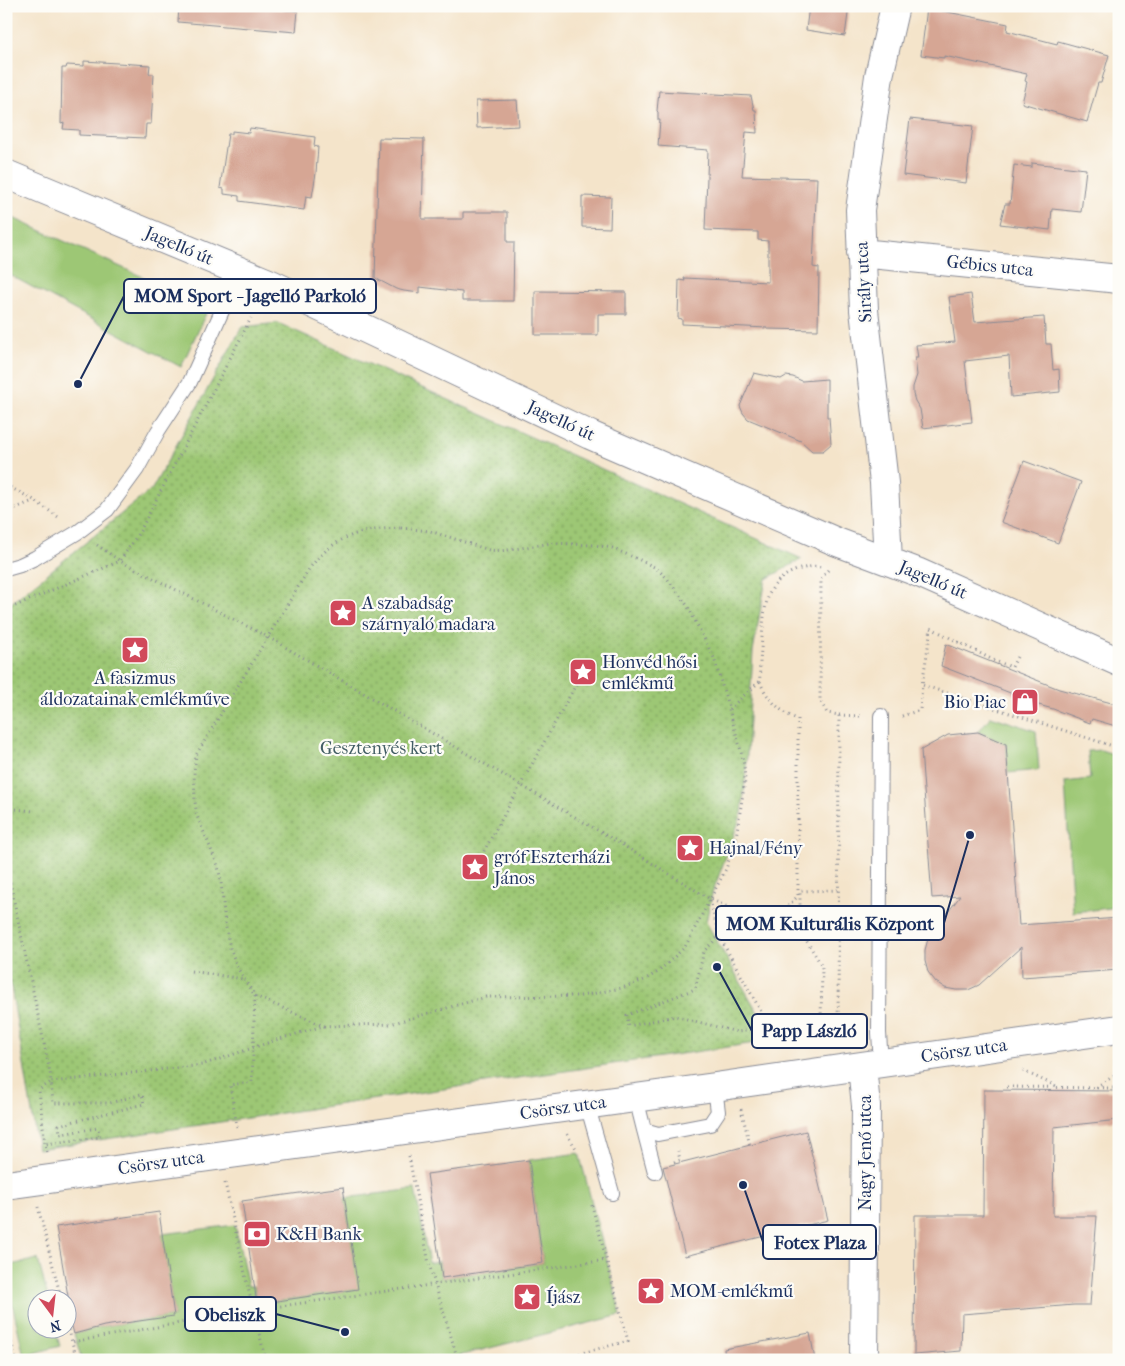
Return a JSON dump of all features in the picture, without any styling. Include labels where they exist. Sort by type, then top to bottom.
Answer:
[{"type":"street","name":"Sirály utca","points":[[888,560],[884,483],[864,310],[860,210],[879,76],[895,6]]},
{"type":"street","name":"Jagelló út","points":[[6,174],[272,284],[590,435],[837,542],[926,576],[1119,662]]},
{"type":"street","name":"Gébics utca","points":[[861,254],[1119,280]]},
{"type":"street","name":"Csörsz utca","points":[[6,1185],[1119,1029]]},
{"type":"street","name":"Nagy Jenő utca","points":[[864,1360],[866,1106],[872,1064]]},
{"type":"lane","points":[[6,569],[20,566],[36,558],[78,532],[107,510],[138,469],[158,431],[190,382],[240,271]]},
{"type":"lane","points":[[872,1064],[879,1026],[881,716]]},
{"type":"lane","points":[[644,1130],[658,1134],[710,1124],[718,1112],[715,1087]]},
{"type":"lane","points":[[636,1098],[655,1172]]},
{"type":"lane","points":[[587,1104],[612,1194]]},
{"type":"path","points":[[6,610],[120,561],[140,531],[251,318]]},
{"type":"path","points":[[6,512],[34,500]]},
{"type":"path","points":[[47,1154],[38,1090],[51,1082],[202,1065],[324,1026],[390,1024],[486,997],[581,996],[622,988],[644,980],[658,972],[680,952],[685,947],[726,869],[736,837],[744,788],[744,765],[714,658],[688,605],[656,568],[612,548],[602,546],[552,543],[501,551],[476,546],[430,531],[380,528],[341,539],[320,555],[309,569],[196,755],[194,789],[197,816],[218,866],[230,948],[243,979],[255,996],[324,1026]]},
{"type":"path","points":[[120,561],[268,637],[616,841],[710,899],[734,910],[785,909],[798,896],[798,719],[787,715],[762,689],[760,669],[767,597],[777,582],[784,576],[802,568],[818,566]]},
{"type":"path","points":[[828,570],[821,579],[820,700],[827,713],[839,715],[838,1044]]},
{"type":"path","points":[[901,716],[920,710],[931,628],[1012,668],[1017,657]]},
{"type":"path","points":[[479,860],[578,680]]},
{"type":"path","points":[[729,709],[760,681]]},
{"type":"path","points":[[922,685],[1119,748]]},
{"type":"path","points":[[6,808],[32,811]]},
{"type":"path","points":[[6,863],[50,1072],[53,1103],[110,1103],[142,1094],[144,1104],[59,1125],[60,1134],[98,1128],[100,1136],[45,1144]]},
{"type":"path","points":[[719,936],[704,951],[694,989],[627,1015],[629,1026],[675,1016],[737,1032],[821,1021],[822,966],[800,930],[800,891],[838,890]]},
{"type":"path","points":[[710,899],[719,936],[782,1049]]},
{"type":"path","points":[[191,971],[243,979]]},
{"type":"path","points":[[237,1127],[230,1085],[252,1082],[255,996]]},
{"type":"path","points":[[1017,1068],[1066,1090]]},
{"type":"path","points":[[1094,1087],[1119,1073]]},
{"type":"path","points":[[1007,1087],[1119,1088]]},
{"type":"path","points":[[740,1104],[750,1145]]},
{"type":"path","points":[[565,1130],[579,1153]]},
{"type":"path","points":[[408,1151],[429,1264],[458,1360]]},
{"type":"path","points":[[224,1177],[266,1360]]},
{"type":"path","points":[[555,1360],[628,1341],[590,1198]]},
{"type":"path","points":[[38,1204],[59,1288]]},
{"type":"path","points":[[72,1342],[254,1310],[607,1260]]},
{"type":"path","points":[[6,1323],[16,1360]]},
{"type":"path","points":[[71,1338],[77,1360]]},
{"type":"green space","points":[[13,218],[209,307],[181,367],[6,273],[6,219]]},
{"type":"green space","name":"Gesztenyés kert","points":[[278,323],[802,559],[766,579],[753,651],[742,813],[712,894],[706,922],[765,1025],[755,1043],[38,1149],[6,957],[6,607],[152,489],[242,327]]},
{"type":"green space","points":[[991,716],[1036,731],[1039,770],[1008,773],[1006,744],[978,732]]},
{"type":"green space","points":[[1101,750],[1119,756],[1119,907],[1073,912],[1065,782],[1090,779],[1088,751]]},
{"type":"green space","points":[[579,1153],[621,1315],[442,1360],[82,1360],[75,1338],[78,1338],[78,1333],[104,1326],[174,1316],[162,1234],[235,1225],[248,1286],[254,1286],[257,1304],[357,1289],[345,1198],[415,1189],[429,1263],[439,1261],[442,1278],[543,1263],[529,1160]]},
{"type":"green space","points":[[38,1259],[45,1288],[28,1288],[28,1338],[58,1338],[60,1346],[24,1356],[6,1276],[6,1266]]},
{"type":"building","points":[[179,6],[244,6],[298,11],[296,32],[178,22]]},
{"type":"building","points":[[809,6],[849,6],[845,36],[806,30]]},
{"type":"building","points":[[927,8],[1008,24],[1007,31],[1057,44],[1058,41],[1109,55],[1101,83],[1098,83],[1087,122],[1022,103],[1027,74],[944,56],[944,58],[921,55]]},
{"type":"building","points":[[84,61],[150,65],[149,74],[154,74],[151,124],[146,124],[145,138],[79,135],[79,130],[63,129],[64,123],[61,124],[62,68],[66,68],[67,65],[84,66]]},
{"type":"building","points":[[659,91],[751,96],[754,110],[756,110],[757,133],[746,132],[742,176],[817,178],[813,267],[819,268],[818,330],[682,324],[682,319],[678,318],[679,280],[685,281],[684,278],[768,282],[768,241],[758,240],[758,232],[705,230],[708,150],[658,146],[660,120],[658,120],[657,111]]},
{"type":"building","points":[[517,100],[519,126],[477,128],[476,101]]},
{"type":"building","points":[[910,119],[973,126],[966,183],[903,175]]},
{"type":"building","points":[[250,128],[315,137],[314,146],[318,147],[316,173],[312,197],[306,196],[304,210],[239,201],[239,196],[224,194],[224,189],[220,188],[228,134],[232,134],[232,131],[249,133]]},
{"type":"building","points":[[379,138],[424,139],[422,219],[463,219],[463,212],[507,212],[507,242],[514,242],[513,301],[462,301],[462,292],[420,287],[420,293],[404,291],[375,278]]},
{"type":"building","points":[[1032,163],[1086,169],[1081,212],[1052,209],[1050,230],[1000,224],[1005,204],[1010,204],[1014,165],[1032,167]]},
{"type":"building","points":[[582,196],[611,197],[610,228],[582,227]]},
{"type":"building","points":[[535,291],[626,292],[626,314],[598,314],[598,335],[535,335]]},
{"type":"building","points":[[971,294],[975,322],[1044,317],[1046,344],[1051,344],[1053,370],[1059,369],[1060,392],[1011,397],[1009,356],[965,361],[972,422],[923,428],[920,409],[913,394],[917,375],[915,358],[918,358],[916,345],[955,342],[949,297]]},
{"type":"building","points":[[754,373],[781,379],[786,376],[793,377],[802,381],[827,379],[827,417],[829,417],[831,444],[823,451],[812,451],[801,441],[748,419],[740,406]]},
{"type":"building","points":[[1024,461],[1081,482],[1058,543],[1001,522]]},
{"type":"building","points":[[946,644],[1059,689],[1119,705],[1119,727],[1092,719],[1090,723],[1053,709],[1017,699],[1018,696],[941,666]]},
{"type":"building","points":[[978,732],[1006,744],[1019,925],[1119,918],[1119,970],[1022,977],[1021,947],[979,985],[968,990],[945,988],[936,982],[928,972],[925,950],[928,939],[960,896],[932,898],[921,750],[948,735]]},
{"type":"building","points":[[984,1090],[1119,1091],[1119,1120],[1054,1127],[1053,1216],[1097,1216],[1090,1305],[962,1314],[961,1351],[914,1355],[915,1215],[983,1215]]},
{"type":"building","points":[[806,1131],[828,1220],[685,1256],[663,1167]]},
{"type":"building","points":[[529,1160],[543,1263],[442,1278],[427,1174]]},
{"type":"building","points":[[343,1187],[358,1289],[257,1304],[242,1201]]},
{"type":"building","points":[[159,1212],[174,1316],[104,1326],[78,1333],[78,1288],[67,1288],[56,1227]]},
{"type":"building","points":[[810,1333],[815,1360],[725,1360],[724,1349]]},
{"type":"place","name":"MOM Sport - Jagelló Parkoló","points":[[78,384]]},
{"type":"place","name":"A szabadság szárnyaló madara","points":[[343,613]]},
{"type":"place","name":"A fasizmus áldozatainak emlékműve","points":[[135,650]]},
{"type":"place","name":"Honvéd hősi emlékmű","points":[[583,672]]},
{"type":"place","name":"Bio Piac","points":[[1025,702]]},
{"type":"place","name":"MOM Kulturális Központ","points":[[970,835]]},
{"type":"place","name":"Hajnal/Fény","points":[[690,848]]},
{"type":"place","name":"gróf Eszterházi János","points":[[475,867]]},
{"type":"place","name":"Papp László","points":[[717,967]]},
{"type":"place","name":"Fotex Plaza","points":[[743,1185]]},
{"type":"place","name":"K&H Bank","points":[[257,1234]]},
{"type":"place","name":"MOM-emlékmű","points":[[651,1291]]},
{"type":"place","name":"Íjász","points":[[527,1297]]},
{"type":"place","name":"Obeliszk","points":[[345,1332]]}]
